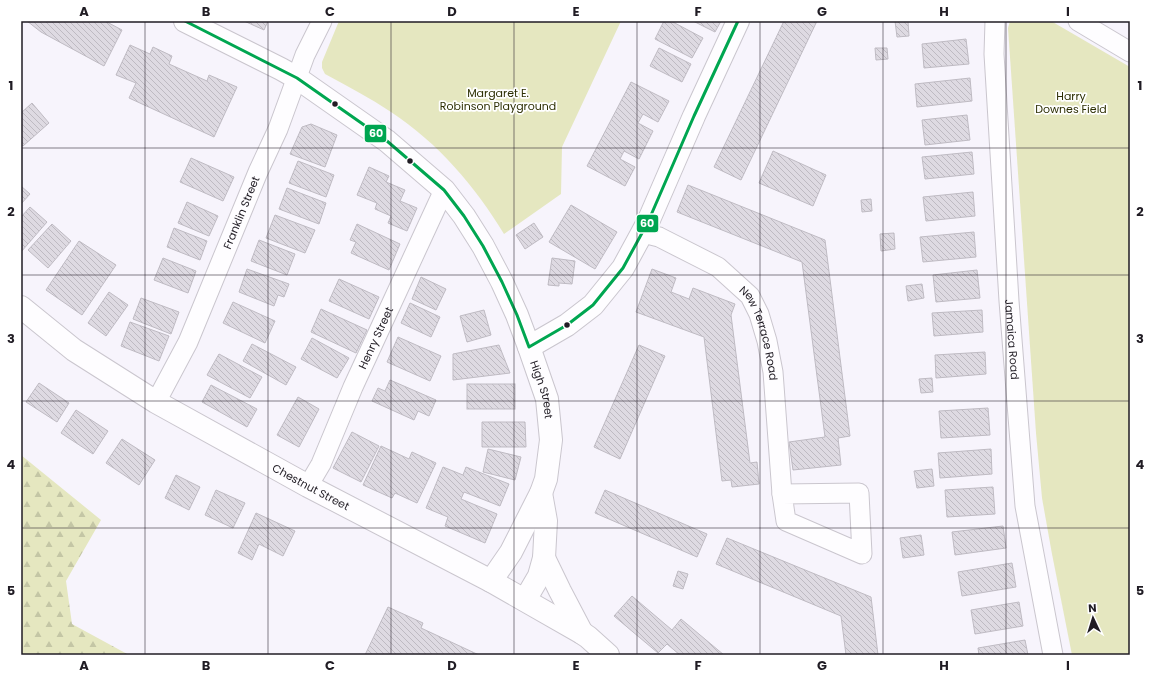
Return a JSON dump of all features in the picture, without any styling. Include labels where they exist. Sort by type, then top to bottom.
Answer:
[{"type":"main road","points":[[185,21],[297,78],[387,141],[444,190],[464,216],[483,246],[502,282],[529,347]]},
{"type":"main road","name":"High Street","points":[[491,581],[511,552],[541,493],[546,479],[551,440],[547,399],[529,347],[567,325],[593,305],[623,268],[643,233],[694,116],[738,21]]},
{"type":"main road","name":"Chestnut Street","points":[[21,307],[74,350],[156,402],[308,486],[525,600],[582,633],[608,655]]},
{"type":"main road","name":"High Street","points":[[525,600],[539,576],[544,558],[546,521],[541,493]]},
{"type":"main road","points":[[544,558],[582,633]]},
{"type":"street","name":"Franklin Street","points":[[156,402],[188,342],[258,172],[278,129],[305,55],[322,21]]},
{"type":"street","name":"Jamaica Road","points":[[995,21],[994,54],[1009,301],[1025,506],[1053,655]]},
{"type":"street","points":[[1078,21],[1130,52]]},
{"type":"street","name":"Henry Street","points":[[308,486],[321,464],[353,387],[444,190]]},
{"type":"street","name":"New Terrace Road","points":[[643,233],[659,238],[718,267],[750,296],[759,314],[767,341],[773,372],[782,494],[786,521],[862,554],[859,493],[782,494]]},
{"type":"green space","name":"Margaret E. Robinson Playground","points":[[339,21],[621,21],[562,147],[561,194],[504,234],[493,216],[468,182],[424,137],[383,107],[325,74],[322,68],[322,62]]},
{"type":"green space","name":"Harry Downes Field","points":[[1010,21],[1051,21],[1130,67],[1130,655],[1072,655],[1052,554],[1042,498],[1036,433],[1008,28]]},
{"type":"green space","points":[[21,455],[101,520],[66,581],[72,624],[129,655],[21,655]]},
{"type":"building","points":[[27,21],[105,21],[122,30],[104,66],[41,32]]},
{"type":"building","points":[[244,21],[268,21],[264,30]]},
{"type":"building","points":[[664,21],[671,21],[703,38],[692,58],[655,39]]},
{"type":"building","points":[[693,21],[721,21],[715,32]]},
{"type":"building","points":[[784,21],[817,21],[741,180],[714,167]]},
{"type":"building","points":[[895,21],[908,21],[909,36],[897,37]]},
{"type":"building","points":[[966,39],[969,64],[924,68],[922,44]]},
{"type":"building","points":[[130,45],[150,54],[153,47],[172,56],[169,64],[207,81],[209,75],[237,87],[214,137],[129,98],[136,83],[116,75]]},
{"type":"building","points":[[659,48],[691,64],[682,82],[650,66]]},
{"type":"building","points":[[875,48],[887,48],[888,59],[876,60]]},
{"type":"building","points":[[970,78],[972,101],[917,107],[915,84]]},
{"type":"building","points":[[631,82],[669,101],[658,122],[643,114],[638,123],[653,131],[639,159],[624,151],[620,159],[635,167],[625,186],[587,166]]},
{"type":"building","points":[[32,103],[49,123],[23,146],[21,144],[21,113]]},
{"type":"building","points":[[967,115],[970,140],[925,145],[922,120]]},
{"type":"building","points":[[311,124],[337,135],[325,167],[290,154],[302,127]]},
{"type":"building","points":[[773,151],[826,175],[813,206],[759,183]]},
{"type":"building","points":[[972,152],[974,174],[925,179],[922,157]]},
{"type":"building","points":[[191,158],[234,177],[223,201],[180,182]]},
{"type":"building","points":[[298,161],[334,175],[326,197],[289,183]]},
{"type":"building","points":[[369,167],[389,176],[386,182],[405,190],[400,201],[417,208],[407,231],[388,223],[391,216],[375,209],[377,203],[357,195]]},
{"type":"building","points":[[688,185],[825,240],[850,436],[838,438],[841,465],[793,470],[789,442],[825,437],[802,262],[677,212]]},
{"type":"building","points":[[21,186],[30,194],[21,204]]},
{"type":"building","points":[[287,188],[326,203],[319,224],[279,209]]},
{"type":"building","points":[[973,192],[975,216],[926,221],[923,197]]},
{"type":"building","points":[[871,199],[872,211],[862,212],[861,200]]},
{"type":"building","points":[[187,202],[218,216],[209,236],[178,223]]},
{"type":"building","points":[[571,205],[617,232],[595,269],[549,242]]},
{"type":"building","points":[[30,207],[47,222],[21,252],[21,217]]},
{"type":"building","points":[[275,215],[315,230],[305,253],[266,238]]},
{"type":"building","points":[[534,223],[543,237],[525,249],[516,235]]},
{"type":"building","points":[[52,224],[71,241],[48,268],[28,250]]},
{"type":"building","points":[[357,224],[400,244],[389,270],[351,253],[356,242],[350,240]]},
{"type":"building","points":[[174,228],[207,241],[200,260],[167,247]]},
{"type":"building","points":[[974,232],[976,257],[923,262],[920,237]]},
{"type":"building","points":[[894,233],[895,249],[881,251],[880,234]]},
{"type":"building","points":[[259,240],[295,254],[287,275],[251,261]]},
{"type":"building","points":[[79,241],[116,265],[82,315],[46,290]]},
{"type":"building","points":[[163,258],[196,271],[188,293],[154,280]]},
{"type":"building","points":[[552,258],[575,261],[572,284],[559,283],[559,286],[548,285]]},
{"type":"building","points":[[247,269],[289,284],[284,297],[278,295],[274,306],[239,292]]},
{"type":"building","points":[[652,269],[676,278],[671,292],[689,299],[693,288],[735,304],[731,315],[750,463],[757,462],[759,484],[732,487],[731,480],[722,481],[704,337],[636,312]]},
{"type":"building","points":[[977,270],[980,298],[936,302],[933,275]]},
{"type":"building","points":[[421,277],[446,289],[436,310],[412,299]]},
{"type":"building","points":[[339,279],[379,297],[369,319],[329,301]]},
{"type":"building","points":[[922,284],[924,298],[908,301],[906,286]]},
{"type":"building","points":[[109,292],[128,305],[106,336],[88,323]]},
{"type":"building","points":[[141,298],[179,312],[171,334],[133,319]]},
{"type":"building","points":[[233,302],[275,321],[265,343],[223,323]]},
{"type":"building","points":[[410,303],[440,317],[431,337],[401,323]]},
{"type":"building","points":[[321,309],[367,330],[356,353],[311,332]]},
{"type":"building","points":[[484,310],[491,335],[467,342],[460,316]]},
{"type":"building","points":[[982,310],[983,332],[934,336],[932,313]]},
{"type":"building","points":[[130,322],[169,336],[159,361],[121,346]]},
{"type":"building","points":[[398,337],[441,356],[430,381],[387,362]]},
{"type":"building","points":[[312,338],[349,358],[337,378],[301,359]]},
{"type":"building","points":[[252,344],[296,367],[286,385],[243,361]]},
{"type":"building","points":[[499,345],[510,373],[453,380],[453,354]]},
{"type":"building","points":[[639,345],[665,356],[620,459],[594,447]]},
{"type":"building","points":[[985,352],[986,374],[936,378],[935,355]]},
{"type":"building","points":[[219,354],[262,377],[250,398],[207,375]]},
{"type":"building","points":[[932,378],[933,392],[921,393],[919,379]]},
{"type":"building","points":[[390,380],[436,400],[429,416],[418,411],[414,420],[372,401],[378,388],[385,391]]},
{"type":"building","points":[[39,383],[69,403],[57,422],[26,402]]},
{"type":"building","points":[[467,384],[515,384],[515,409],[467,409]]},
{"type":"building","points":[[211,385],[257,409],[247,427],[202,402]]},
{"type":"building","points":[[298,397],[319,409],[299,447],[277,435]]},
{"type":"building","points":[[988,408],[990,435],[941,438],[939,411]]},
{"type":"building","points":[[76,410],[108,431],[93,454],[61,433]]},
{"type":"building","points":[[482,422],[525,422],[526,447],[482,447]]},
{"type":"building","points":[[352,432],[379,446],[361,482],[333,468]]},
{"type":"building","points":[[122,439],[155,460],[139,485],[106,463]]},
{"type":"building","points":[[381,446],[409,459],[412,452],[436,463],[417,503],[395,493],[392,498],[363,485]]},
{"type":"building","points":[[488,449],[521,457],[515,480],[483,472]]},
{"type":"building","points":[[991,449],[992,474],[940,478],[938,453]]},
{"type":"building","points":[[443,467],[463,475],[466,467],[509,484],[500,506],[464,492],[461,499],[497,514],[485,543],[445,526],[448,517],[426,508]]},
{"type":"building","points":[[932,469],[934,486],[917,488],[914,471]]},
{"type":"building","points":[[176,475],[200,487],[189,510],[165,498]]},
{"type":"building","points":[[993,487],[995,514],[947,517],[945,490]]},
{"type":"building","points":[[216,490],[245,503],[233,528],[205,515]]},
{"type":"building","points":[[605,490],[707,534],[697,557],[595,513]]},
{"type":"building","points":[[256,513],[295,531],[283,556],[259,544],[252,560],[238,553]]},
{"type":"building","points":[[1003,526],[1006,548],[955,555],[952,532]]},
{"type":"building","points":[[921,535],[924,555],[903,558],[900,538]]},
{"type":"building","points":[[727,538],[871,597],[878,655],[846,655],[841,616],[716,564]]},
{"type":"building","points":[[1012,563],[1016,587],[962,596],[958,572]]},
{"type":"building","points":[[678,571],[688,574],[683,589],[673,586]]},
{"type":"building","points":[[632,596],[672,630],[681,619],[724,655],[680,655],[667,644],[658,653],[614,616]]},
{"type":"building","points":[[1019,602],[1023,626],[975,634],[971,610]]},
{"type":"building","points":[[388,607],[423,623],[421,628],[479,655],[365,655]]},
{"type":"building","points":[[1025,640],[1028,655],[979,655],[978,648]]},
{"type":"transit line","name":"60","points":[[185,21],[297,78],[387,141],[444,190],[464,216],[483,246],[502,282],[529,347],[567,325],[593,305],[623,268],[648,222],[694,116],[738,21]]}]
